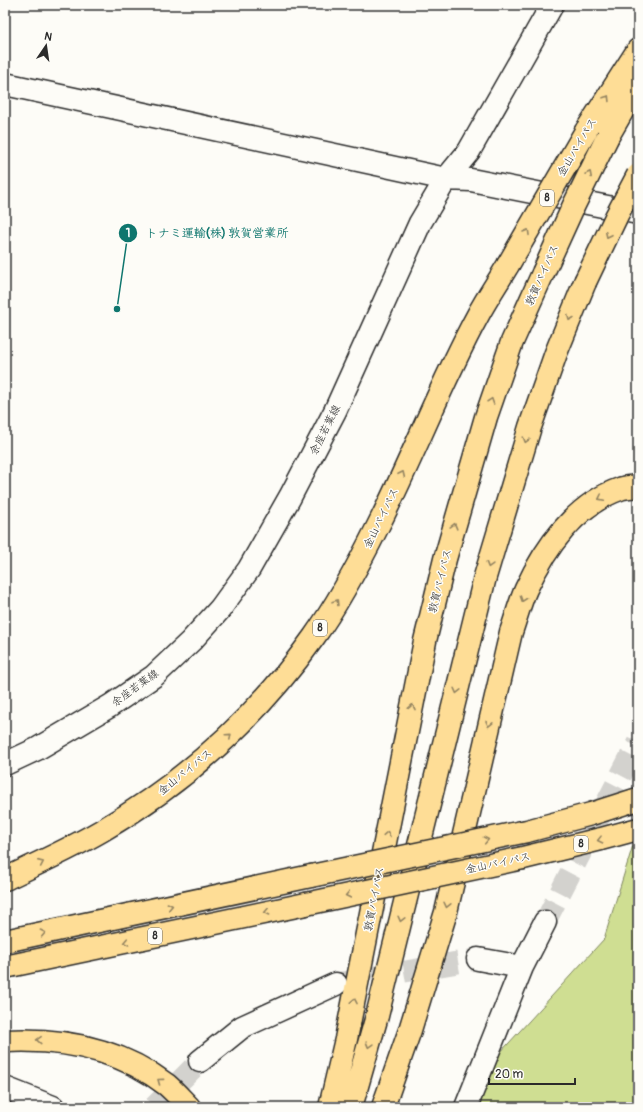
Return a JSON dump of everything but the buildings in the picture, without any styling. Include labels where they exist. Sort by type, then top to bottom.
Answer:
[{"type":"highway","name":"金山バイパス","points":[[5,879],[49,859],[101,831],[152,798],[200,761],[242,724],[279,683],[315,636],[347,584],[378,525],[478,314],[508,266],[586,131],[638,50]]},
{"type":"highway","name":"敦賀バイパス","points":[[330,1107],[346,1039],[425,641],[445,559],[486,417],[512,342],[574,205],[608,136],[638,84]]},
{"type":"highway","points":[[351,1107],[377,1016],[485,577],[530,427],[556,353],[585,282],[638,175]]},
{"type":"highway","points":[[383,1107],[410,1030],[446,912],[509,639],[526,589],[545,554],[568,525],[593,503],[620,489],[638,486]]},
{"type":"highway","points":[[5,941],[527,831],[638,799]]},
{"type":"highway","name":"金山バイパス","points":[[5,967],[523,858],[601,840],[638,829]]},
{"type":"highway","points":[[5,1041],[27,1040],[58,1042],[89,1047],[120,1057],[146,1071],[168,1086],[189,1107]]},
{"type":"street","name":"余座若葉線","points":[[5,764],[37,749],[110,706],[154,676],[191,641],[220,609],[249,569],[290,498],[335,411],[420,223],[446,180],[469,151],[552,5]]},
{"type":"street","points":[[5,84],[446,180],[471,180],[638,214]]},
{"type":"street","points":[[466,1107],[522,967],[545,922]]},
{"type":"street","points":[[478,959],[522,967]]},
{"type":"street","points":[[200,1061],[242,1027],[336,984]]},
{"type":"street","points":[[5,1088],[53,1107]]},
{"type":"green space","points":[[638,829],[638,1107],[480,1107],[487,1067],[604,939]]},
{"type":"tunnel","points":[[545,922],[638,742]]},
{"type":"tunnel","points":[[339,983],[478,959]]},
{"type":"tunnel","points":[[154,1107],[200,1061]]},
{"type":"place","name":"トナミ運輸(株) 敦賀営業所","points":[[117,309]]}]
